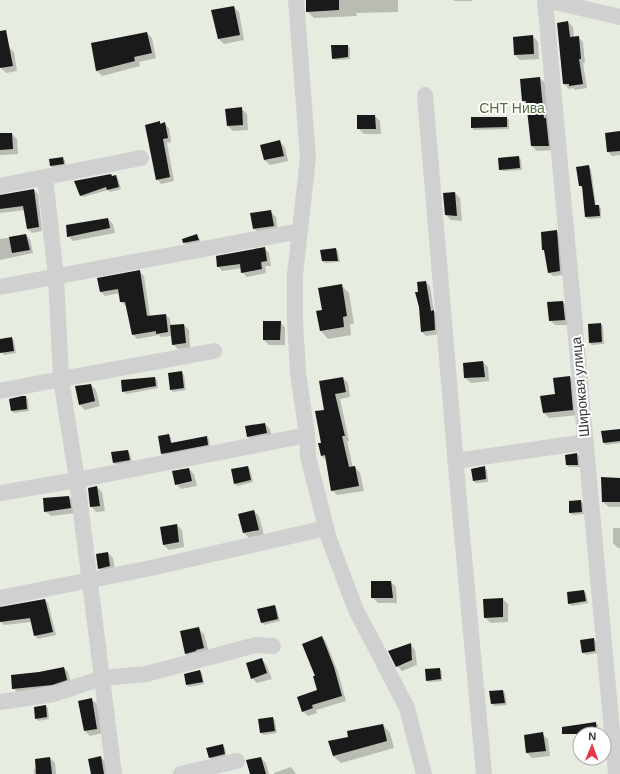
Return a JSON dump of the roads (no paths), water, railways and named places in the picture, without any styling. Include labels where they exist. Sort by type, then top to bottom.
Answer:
[{"type":"street","points":[[296,0],[308,158],[295,275],[295,321],[298,373],[307,435],[308,457],[328,538],[356,610],[407,708],[424,774]]},
{"type":"street","points":[[545,0],[620,17]]},
{"type":"street","name":"Широкая улица","points":[[545,0],[616,774]]},
{"type":"street","points":[[425,95],[484,774]]},
{"type":"street","points":[[0,186],[141,158]]},
{"type":"street","points":[[45,177],[56,277],[61,379],[77,480],[114,774]]},
{"type":"street","points":[[0,287],[300,232]]},
{"type":"street","points":[[0,391],[214,351]]},
{"type":"street","points":[[0,493],[77,480],[307,435]]},
{"type":"street","points":[[456,461],[586,442]]},
{"type":"street","points":[[0,598],[151,568],[326,528]]},
{"type":"street","points":[[0,702],[54,694],[102,678],[146,674],[256,645],[273,646]]},
{"type":"street","points":[[181,774],[237,761]]},
{"type":"park label","name":"СНТ Нива","points":[[512,108]]}]
